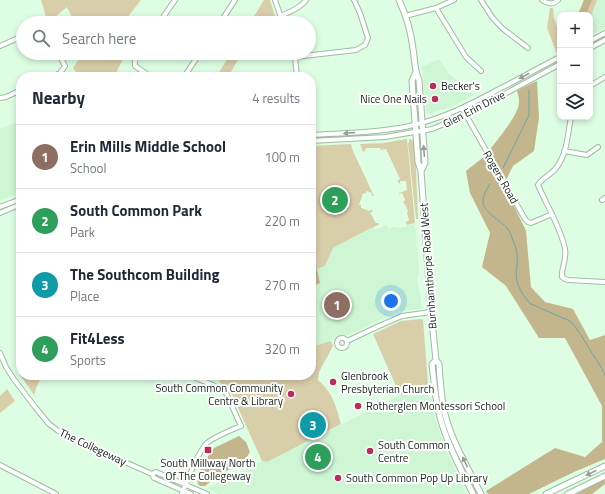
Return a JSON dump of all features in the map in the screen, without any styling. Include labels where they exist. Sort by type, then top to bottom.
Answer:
[{"type":"main road","name":"Burnhamthorpe Road West","points":[[399,0],[411,37],[416,72],[419,80],[425,162],[421,171]]},
{"type":"main road","name":"Burnhamthorpe Road West","points":[[416,72],[412,81],[418,162],[421,171],[431,312],[436,360],[439,364],[442,399],[448,424],[481,494]]},
{"type":"main road","name":"Burnhamthorpe Road West","points":[[436,360],[432,364],[439,415],[447,439],[473,494]]},
{"type":"main road","points":[[547,494],[605,466]]},
{"type":"main road","points":[[568,494],[605,476]]},
{"type":"street","points":[[164,16],[175,0]]},
{"type":"street","points":[[225,16],[235,0]]},
{"type":"street","points":[[275,0],[280,16],[295,10],[306,0]]},
{"type":"street","points":[[316,53],[356,50],[365,45],[368,38],[354,0]]},
{"type":"street","points":[[405,16],[436,8],[454,0]]},
{"type":"street","points":[[481,0],[492,17],[502,28],[528,48]]},
{"type":"street","points":[[542,0],[551,4],[558,0]]},
{"type":"street","points":[[436,8],[466,57],[480,71]]},
{"type":"street","points":[[593,39],[605,33]]},
{"type":"street","points":[[0,46],[16,39]]},
{"type":"street","points":[[593,46],[605,40]]},
{"type":"street","name":"Glen Erin Drive","points":[[316,135],[377,131],[405,127],[441,117],[462,108],[557,59]]},
{"type":"street","points":[[61,72],[65,66],[62,60]]},
{"type":"street","points":[[136,60],[135,65],[143,72]]},
{"type":"street","points":[[187,72],[195,60]]},
{"type":"street","points":[[295,60],[296,72]]},
{"type":"street","name":"Glen Erin Drive","points":[[316,141],[376,138],[432,130],[466,115],[557,66]]},
{"type":"street","points":[[593,84],[605,77]]},
{"type":"street","points":[[0,98],[16,92]]},
{"type":"street","name":"Rogers Road","points":[[462,108],[525,219],[531,223],[552,214]]},
{"type":"street","points":[[570,120],[561,161],[557,168],[538,185],[552,214],[565,250],[566,258],[562,277],[568,280],[605,282]]},
{"type":"street","points":[[564,150],[587,155],[598,147]]},
{"type":"street","points":[[0,207],[16,201]]},
{"type":"street","points":[[0,213],[16,206]]},
{"type":"street","points":[[347,341],[402,316],[431,312]]},
{"type":"street","name":"The Collegeway","points":[[0,353],[2,361],[9,372],[34,407],[49,424],[73,439],[152,474],[154,478],[183,492],[191,494]]},
{"type":"street","points":[[183,492],[202,450],[207,443],[241,426],[226,393],[213,385],[200,380]]},
{"type":"street","points":[[0,465],[56,494]]},
{"type":"street","name":"The Collegeway","points":[[152,474],[156,472],[207,494]]},
{"type":"shaded area","points":[[41,0],[141,0],[128,16],[72,16],[67,7],[56,16],[46,16]]},
{"type":"shaded area","points":[[264,0],[270,0],[275,16],[254,16]]},
{"type":"shaded area","points":[[584,0],[597,0],[593,12],[579,12]]},
{"type":"shaded area","points":[[584,0],[592,0],[587,12],[579,12]]},
{"type":"shaded area","points":[[597,0],[605,0],[605,28],[594,34],[593,32],[593,12]]},
{"type":"shaded area","points":[[550,8],[553,8],[557,27],[557,54],[547,28]]},
{"type":"shaded area","points":[[439,59],[448,73],[474,95],[455,105],[429,114],[427,113],[426,108],[422,67]]},
{"type":"shaded area","points":[[78,60],[122,60],[116,72],[76,72],[73,68]]},
{"type":"shaded area","points":[[227,60],[238,60],[231,72],[219,72]]},
{"type":"shaded area","points":[[537,81],[539,118],[534,151],[513,166],[506,180],[489,151],[516,113],[519,101],[517,91]]},
{"type":"shaded area","points":[[16,122],[16,194],[0,201],[0,129]]},
{"type":"shaded area","points":[[407,139],[415,223],[407,225],[406,222],[409,220],[407,213],[408,211],[403,202],[405,200],[402,193],[399,194],[407,190],[406,181],[400,181],[400,184],[397,181],[400,179],[386,149],[381,150],[380,148],[366,148],[363,152],[360,144],[384,143]]},
{"type":"shaded area","points":[[410,139],[415,145],[418,219],[416,219],[408,143]]},
{"type":"shaded area","points":[[351,144],[374,196],[371,195],[372,193],[367,191],[365,194],[363,193],[359,205],[361,205],[361,208],[370,211],[371,209],[373,211],[370,213],[376,223],[379,224],[333,248],[325,266],[317,269],[316,268],[316,146]]},
{"type":"shaded area","points":[[486,155],[504,185],[526,231],[531,287],[545,302],[573,309],[590,340],[605,335],[605,459],[529,494],[488,494],[486,491],[555,448],[585,457],[602,442],[602,406],[565,338],[539,338],[506,286],[482,267],[490,233],[470,193],[466,171]]},
{"type":"shaded area","points":[[415,224],[419,272],[417,280],[422,309],[399,311],[348,335],[340,335],[331,341],[316,346],[316,285],[320,283],[317,269],[325,266],[333,248],[373,227],[375,230],[386,225],[389,229],[392,227],[400,228]]},
{"type":"shaded area","points":[[316,268],[317,269],[320,283],[316,285]]},
{"type":"shaded area","points":[[422,319],[428,384],[400,395],[373,334],[401,321]]},
{"type":"shaded area","points":[[331,341],[333,346],[319,372],[318,380],[331,395],[341,424],[267,462],[262,461],[230,390],[219,382],[220,380],[316,380],[316,346]]},
{"type":"shaded area","points":[[24,380],[40,380],[34,395]]},
{"type":"shaded area","points":[[428,384],[429,397],[432,400],[435,418],[445,447],[466,494],[219,494],[207,488],[262,461],[267,462],[398,396]]},
{"type":"shaded area","points":[[7,389],[15,401],[0,413],[0,396]]},
{"type":"shaded area","points":[[239,436],[246,442],[250,452],[243,463],[222,473],[205,486],[200,486],[197,478],[204,462],[214,448]]},
{"type":"shaded area","points":[[605,479],[605,484],[592,494],[576,494]]},
{"type":"waterway","points":[[503,168],[529,115],[529,90]]},
{"type":"waterway","points":[[490,184],[485,192],[483,205],[507,228],[511,234],[517,253],[516,275],[523,295],[531,304],[570,321],[581,335],[605,375]]},
{"type":"place","name":"Becker's","points":[[433,86]]},
{"type":"place","name":"Nice One Nails","points":[[435,99]]},
{"type":"place","name":"South Common Park","points":[[335,200]]},
{"type":"place","name":"Erin Mills Middle School","points":[[337,305]]},
{"type":"place","name":"Glenbrook Presbyterian Church","points":[[333,382]]},
{"type":"place","name":"South Common Community Centre & Library","points":[[291,394]]},
{"type":"place","name":"Rotherglen Montessori School","points":[[358,406]]},
{"type":"place","name":"The Southcom Building","points":[[313,425]]},
{"type":"place","name":"South Millway North Of The Collegeway","points":[[208,450]]},
{"type":"place","name":"South Common Centre","points":[[370,451]]},
{"type":"place","name":"Fit4Less","points":[[318,457]]},
{"type":"place","name":"South Common Pop Up Library","points":[[338,478]]}]
